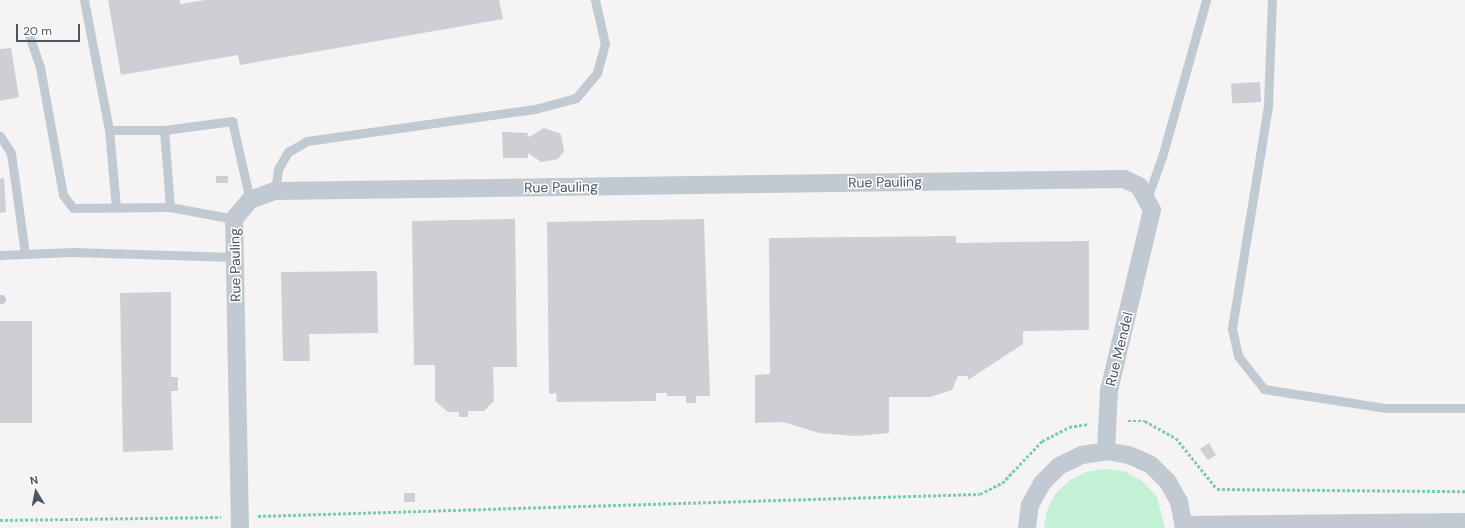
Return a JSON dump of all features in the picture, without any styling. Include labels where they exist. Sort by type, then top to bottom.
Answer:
[{"type":"street","name":"Rue Pauling","points":[[240,522],[234,219],[250,200],[275,191],[1124,179],[1138,186],[1148,196]]},
{"type":"street","name":"Rue Mendel","points":[[1106,451],[1109,390],[1152,210],[1148,196]]},
{"type":"street","points":[[1027,528],[1030,505],[1039,489],[1060,466],[1082,455],[1106,451],[1129,455],[1151,465],[1168,482],[1179,502],[1184,527],[1465,522]]},
{"type":"lane","points":[[84,0],[109,130],[116,207]]},
{"type":"lane","points":[[275,191],[278,169],[288,152],[307,141],[535,109],[576,98],[596,73],[605,44],[595,0]]},
{"type":"lane","points":[[1148,196],[1162,157],[1206,0]]},
{"type":"lane","points":[[1272,0],[1268,106],[1232,329],[1238,356],[1264,389],[1385,408],[1465,408]]},
{"type":"lane","points":[[30,35],[40,67],[63,196],[73,208],[170,207],[234,219]]},
{"type":"lane","points":[[109,130],[164,130],[232,121],[250,200]]},
{"type":"lane","points":[[164,130],[170,207]]},
{"type":"lane","points":[[0,136],[11,153],[25,254]]},
{"type":"lane","points":[[0,255],[25,254],[234,257]]},
{"type":"path","points":[[0,520],[240,522],[980,494],[1002,483],[1042,440],[1069,427],[1108,421],[1145,421],[1176,438],[1217,490],[1465,491]]},
{"type":"green space","points":[[1105,469],[1124,471],[1142,481],[1157,497],[1165,528],[1044,528],[1047,510],[1056,493],[1070,480],[1086,472]]},
{"type":"building","points":[[108,0],[180,0],[180,4],[206,0],[499,0],[503,19],[240,65],[238,55],[121,75]]},
{"type":"building","points":[[11,48],[19,97],[0,101],[0,49]]},
{"type":"building","points":[[1260,82],[1261,102],[1232,103],[1231,84]]},
{"type":"building","points":[[544,128],[561,134],[564,151],[558,159],[541,162],[528,153],[528,158],[503,158],[502,132],[528,133],[527,137]]},
{"type":"building","points":[[216,176],[228,176],[228,183],[216,183]]},
{"type":"building","points":[[4,178],[6,212],[0,213],[0,179]]},
{"type":"building","points":[[515,219],[517,367],[493,367],[494,401],[484,411],[468,411],[468,417],[459,417],[459,412],[448,412],[435,401],[435,365],[414,365],[412,221]]},
{"type":"building","points":[[704,219],[710,396],[696,396],[696,403],[686,403],[686,396],[667,396],[667,393],[656,393],[656,401],[557,402],[556,393],[549,394],[547,222]]},
{"type":"building","points":[[956,236],[956,243],[1089,241],[1089,330],[1023,331],[1023,344],[968,380],[968,376],[958,376],[952,390],[930,397],[889,397],[889,433],[856,436],[819,433],[783,422],[755,423],[755,375],[770,374],[769,238]]},
{"type":"building","points":[[377,271],[378,333],[309,334],[310,361],[283,361],[281,272]]},
{"type":"building","points":[[171,292],[171,377],[178,377],[178,391],[171,391],[173,450],[123,452],[120,293]]},
{"type":"building","points":[[0,321],[32,321],[32,423],[0,423]]},
{"type":"building","points":[[1209,443],[1216,455],[1208,460],[1200,449]]},
{"type":"building","points":[[404,493],[415,493],[415,502],[404,502]]}]
